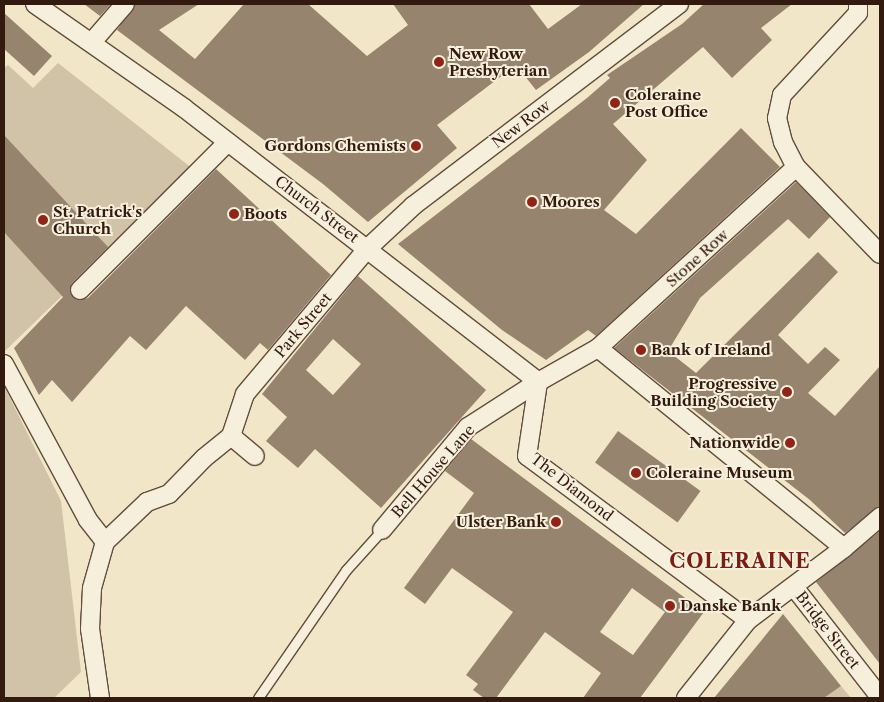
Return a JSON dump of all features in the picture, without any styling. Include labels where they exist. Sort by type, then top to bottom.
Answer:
[{"type":"street","name":"Church Street","points":[[35,4],[92,42],[228,142],[368,248],[538,382]]},
{"type":"street","points":[[92,42],[125,4]]},
{"type":"street","name":"New Row","points":[[368,248],[414,206],[678,4]]},
{"type":"street","points":[[858,4],[858,13],[782,95],[777,118],[783,142],[796,168],[880,254]]},
{"type":"street","points":[[80,290],[228,142]]},
{"type":"street","name":"Stone Row","points":[[598,348],[796,168]]},
{"type":"street","name":"Park Street","points":[[231,436],[245,394],[368,248]]},
{"type":"street","points":[[538,382],[598,348],[844,548]]},
{"type":"street","points":[[4,364],[88,520],[104,542]]},
{"type":"street","name":"Bell House Lane","points":[[382,530],[468,427],[538,382]]},
{"type":"street","name":"The Diamond","points":[[538,382],[527,456],[748,620]]},
{"type":"street","points":[[100,698],[91,620],[92,588],[104,542],[147,502],[169,494],[204,458],[231,436],[255,456]]},
{"type":"street","points":[[686,698],[748,620],[844,548],[880,518]]},
{"type":"street","name":"Bridge Street","points":[[794,586],[880,697]]},
{"type":"lane","points":[[258,698],[346,570],[382,530]]},
{"type":"shaded area","points":[[58,63],[193,169],[4,352],[4,68],[8,65],[33,88]]},
{"type":"shaded area","points":[[4,386],[61,501],[81,672],[54,698],[4,698]]},
{"type":"shaded area","points":[[841,686],[851,698],[824,698]]},
{"type":"building","points":[[84,4],[111,4],[100,16]]},
{"type":"building","points":[[135,4],[199,4],[159,30],[195,59],[244,4],[308,4],[367,56],[408,25],[393,4],[529,4],[548,29],[582,4],[644,4],[589,52],[536,90],[516,65],[437,125],[457,148],[368,222],[323,184],[117,30]]},
{"type":"building","points":[[704,4],[792,4],[761,28],[772,40],[732,78],[703,47],[613,124],[647,160],[604,210],[636,234],[741,128],[780,167],[596,336],[588,330],[546,360],[502,330],[398,244],[587,98],[610,78],[607,75],[682,24]]},
{"type":"building","points":[[4,13],[52,56],[34,76],[4,49]]},
{"type":"building","points":[[4,135],[108,247],[72,283],[70,293],[77,300],[88,298],[216,169],[331,275],[268,350],[260,343],[245,360],[186,306],[146,350],[130,336],[72,402],[52,380],[39,395],[14,348],[63,297],[4,232]]},
{"type":"building","points":[[796,182],[830,217],[809,239],[788,219],[700,298],[668,351],[696,373],[818,252],[838,272],[778,335],[808,364],[825,347],[840,360],[808,393],[835,416],[880,366],[880,507],[845,533],[810,500],[614,348]]},
{"type":"building","points":[[358,276],[486,390],[381,508],[315,449],[298,468],[266,441],[287,417],[262,394]],"holes":[[[333,339],[361,364],[333,395],[306,370]]]},
{"type":"building","points":[[618,431],[701,491],[678,523],[595,463]]},
{"type":"building","points":[[471,439],[704,612],[640,698],[583,698],[601,673],[545,632],[496,698],[484,698],[473,690],[478,684],[466,675],[513,612],[452,568],[425,604],[404,588],[474,493],[445,471]],"holes":[[[632,588],[665,612],[633,655],[600,632]]]},
{"type":"building","points":[[880,531],[880,664],[816,582]]},
{"type":"building","points":[[783,614],[841,686],[824,698],[714,698]]},
{"type":"place","name":"New Row Presbyterian","points":[[439,62]]},
{"type":"place","name":"Coleraine Post Office","points":[[615,103]]},
{"type":"place","name":"Gordons Chemists","points":[[416,146]]},
{"type":"place","name":"Moores","points":[[532,202]]},
{"type":"place","name":"Boots","points":[[234,214]]},
{"type":"place","name":"St. Patrick's Church","points":[[43,220]]},
{"type":"place","name":"Bank of Ireland","points":[[641,350]]},
{"type":"place","name":"Progressive Building Society","points":[[787,392]]},
{"type":"place","name":"Nationwide","points":[[790,443]]},
{"type":"place","name":"Coleraine Museum","points":[[636,473]]},
{"type":"place","name":"Ulster Bank","points":[[556,522]]},
{"type":"place","name":"Danske Bank","points":[[670,606]]},
{"type":"district","name":"COLERAINE","points":[[740,561]]}]
